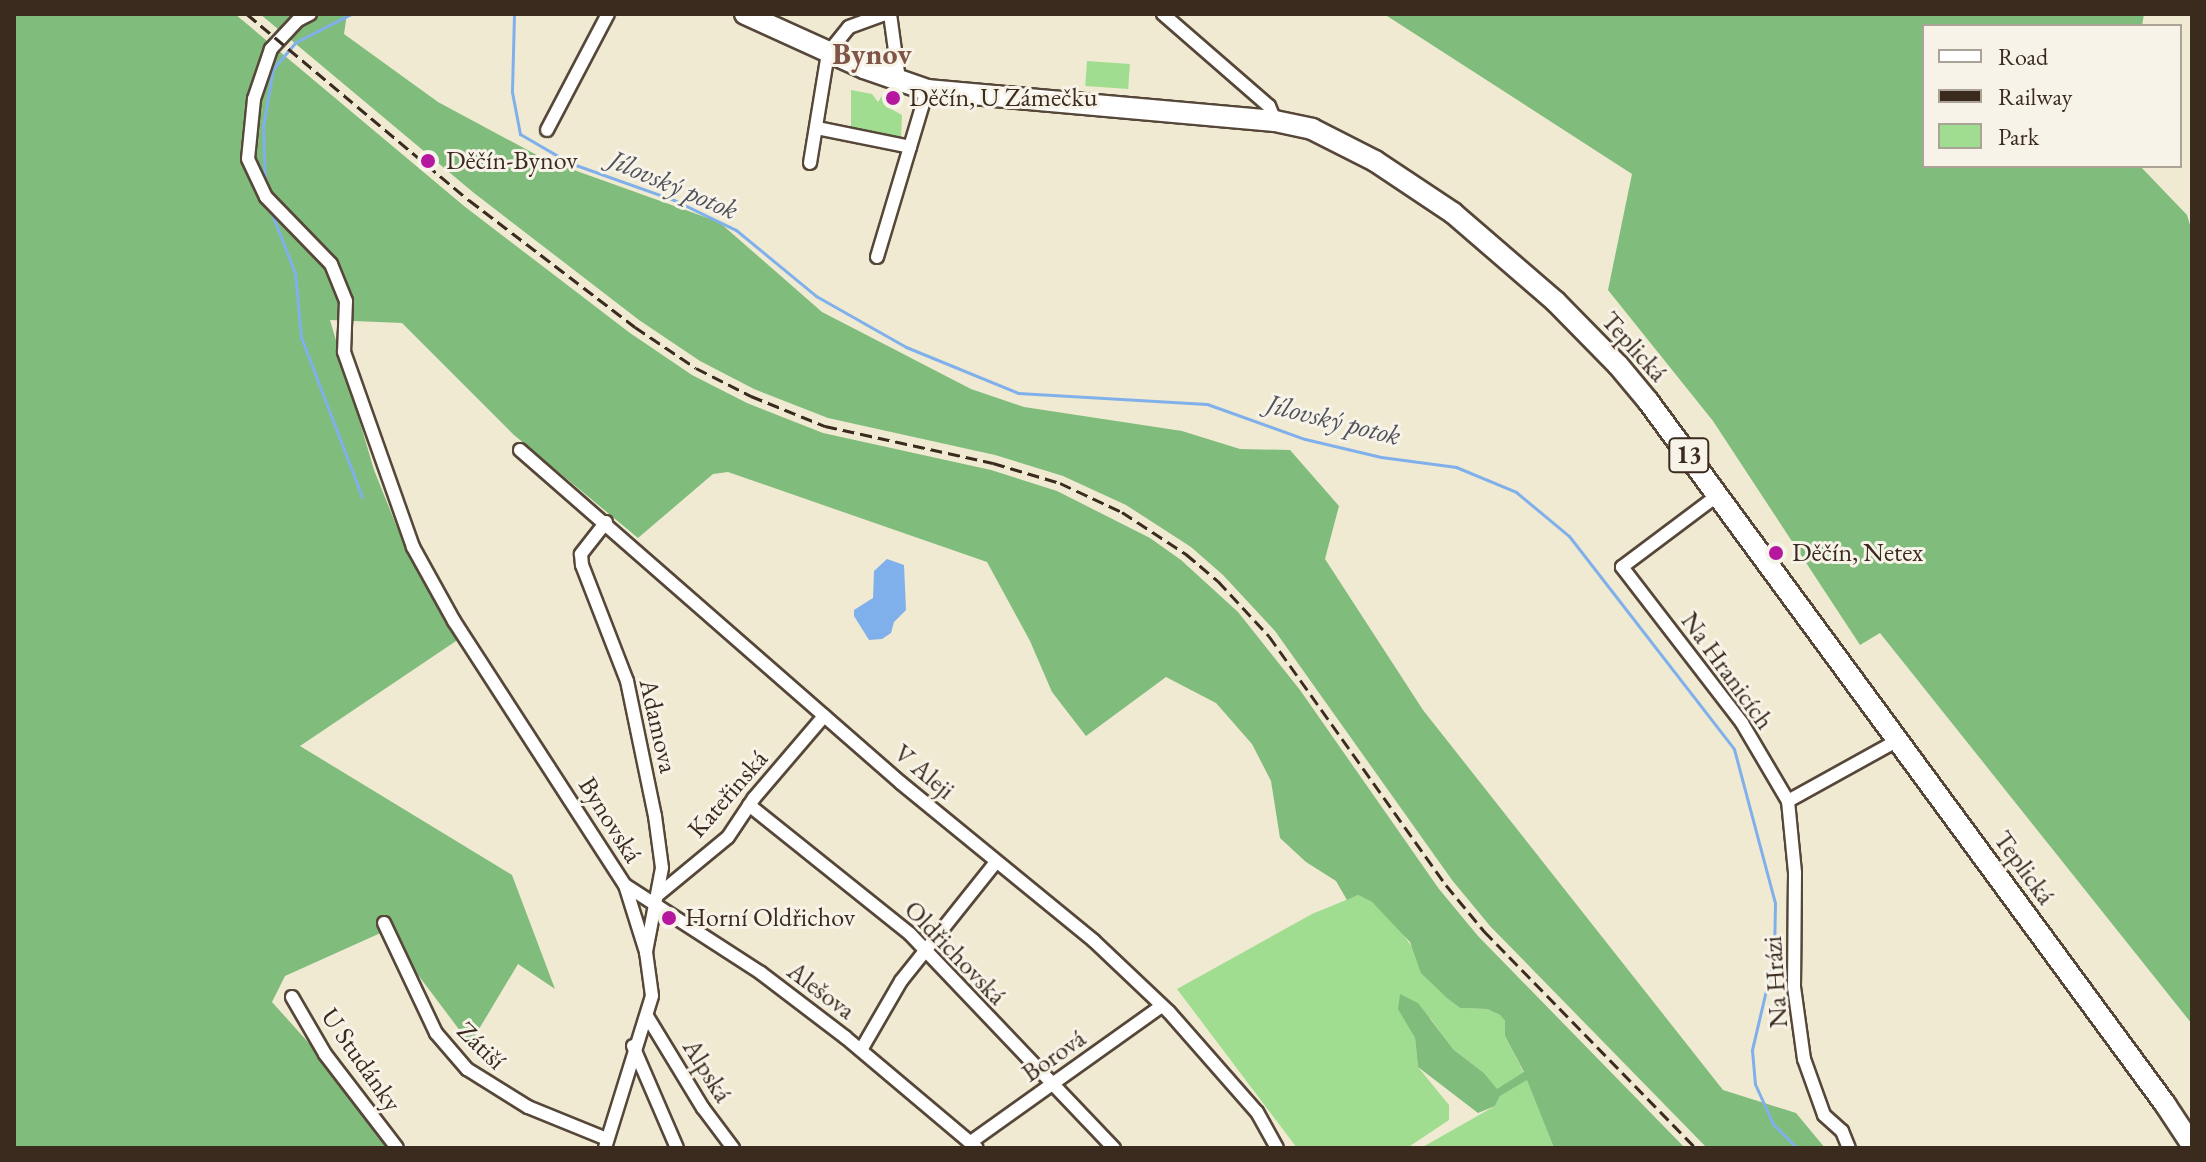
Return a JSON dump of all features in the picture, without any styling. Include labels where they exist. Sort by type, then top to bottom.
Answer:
[{"type":"main road","name":"Teplická","points":[[745,14],[828,53],[927,90],[1275,121],[1342,141],[1416,188],[1485,239],[1618,365],[1718,495],[2192,1145]]},
{"type":"street","points":[[547,130],[608,14]]},
{"type":"street","points":[[810,163],[828,53],[849,27],[887,14],[899,80]]},
{"type":"street","points":[[1163,14],[1269,106],[1275,121]]},
{"type":"street","name":"Bynovská","points":[[304,17],[271,49],[254,99],[248,159],[266,197],[331,264],[346,301],[344,352],[413,547],[454,621],[625,885],[646,952],[652,996],[647,1016],[633,1046],[606,1144]]},
{"type":"street","points":[[877,257],[927,90]]},
{"type":"street","points":[[817,128],[910,147]]},
{"type":"street","name":"V Aleji","points":[[520,450],[606,522],[824,716],[1094,941],[1162,1006],[1257,1112],[1277,1148]]},
{"type":"street","name":"Na Hranicích","points":[[1718,495],[1622,567],[1742,723],[1788,801]]},
{"type":"street","name":"Adamova","points":[[606,522],[581,554],[582,565],[606,620],[637,719],[655,816],[662,868],[646,952]]},
{"type":"street","name":"Kateřinská","points":[[658,900],[728,837],[749,805],[824,716]]},
{"type":"street","points":[[1788,801],[1898,740]]},
{"type":"street","name":"Na Hrázi","points":[[1788,801],[1795,873],[1794,987],[1804,1059],[1824,1115],[1842,1131],[1849,1148]]},
{"type":"street","name":"Oldřichovská","points":[[749,805],[899,924],[1114,1148]]},
{"type":"street","points":[[861,1050],[901,981],[996,862]]},
{"type":"street","name":"Alešova","points":[[625,885],[658,900],[761,973],[861,1050],[974,1145]]},
{"type":"street","name":"Zátiší","points":[[384,923],[436,1033],[467,1069],[528,1107],[606,1144]]},
{"type":"street","name":"U Studánky","points":[[292,997],[325,1054],[397,1148]]},
{"type":"street","name":"Borová","points":[[974,1145],[1162,1006]]},
{"type":"street","name":"Alpská","points":[[647,1016],[703,1108],[733,1148]]},
{"type":"street","points":[[633,1046],[677,1148]]},
{"type":"green space","points":[[14,14],[235,14],[464,206],[630,333],[692,375],[747,403],[823,433],[991,470],[1057,491],[1150,538],[1181,560],[1238,612],[1300,690],[1439,889],[1478,936],[1685,1148],[1554,1148],[1527,1080],[1500,1096],[1495,1106],[1478,1113],[1418,1067],[1415,1038],[1398,1009],[1400,994],[1418,1003],[1454,1050],[1484,1073],[1497,1089],[1524,1072],[1505,1036],[1505,1021],[1500,1015],[1487,1009],[1460,1008],[1448,999],[1421,973],[1410,942],[1372,902],[1358,895],[1347,900],[1336,881],[1306,862],[1280,838],[1271,781],[1252,744],[1216,703],[1166,677],[1086,736],[1052,692],[1030,641],[987,562],[728,472],[713,474],[638,538],[514,435],[402,323],[330,320],[374,470],[403,542],[459,639],[300,746],[512,875],[555,989],[518,964],[470,1044],[385,931],[285,976],[272,1002],[403,1148],[14,1148]]},
{"type":"green space","points":[[260,14],[347,14],[344,34],[438,102],[546,160],[719,222],[822,312],[971,389],[1024,407],[1182,431],[1240,449],[1290,450],[1339,506],[1325,559],[1423,710],[1723,1090],[1796,1113],[1825,1148],[1707,1148],[1490,926],[1452,880],[1275,631],[1223,575],[1191,547],[1126,505],[1063,476],[995,455],[828,418],[754,389],[700,361],[639,320],[474,193]]},
{"type":"green space","points":[[1384,14],[2144,14],[2142,24],[1922,24],[1922,168],[2142,168],[2187,215],[2192,232],[2192,1024],[1880,633],[1860,645],[1713,421],[1608,290],[1632,174]]},
{"type":"green space","points":[[1087,61],[1130,64],[1128,89],[1085,86]]},
{"type":"green space","points":[[851,90],[872,94],[878,102],[882,96],[891,102],[891,109],[902,115],[901,138],[851,130]]},
{"type":"green space","points":[[1358,895],[1372,902],[1401,931],[1416,953],[1418,963],[1448,999],[1460,1008],[1487,1009],[1500,1015],[1505,1021],[1505,1036],[1524,1073],[1497,1090],[1484,1073],[1454,1050],[1430,1018],[1409,1027],[1415,1038],[1418,1067],[1449,1105],[1449,1120],[1407,1148],[1297,1148],[1177,989],[1312,914]]},
{"type":"green space","points":[[1527,1079],[1554,1148],[1421,1148],[1495,1106],[1500,1096]]},
{"type":"water","points":[[887,559],[904,565],[906,610],[894,622],[891,633],[882,639],[869,640],[854,616],[854,610],[873,598],[874,571]]},
{"type":"waterway","points":[[265,183],[263,127],[273,69],[296,42],[351,14]]},
{"type":"waterway","name":"Jílovský potok","points":[[514,14],[512,92],[520,134],[570,163],[674,200],[736,230],[816,296],[906,347],[1018,393],[1207,404],[1305,439],[1381,457],[1456,467],[1516,492],[1569,536],[1734,749],[1775,903],[1774,956],[1752,1050],[1755,1084],[1773,1124],[1797,1148]]},
{"type":"waterway","points":[[270,209],[295,273],[301,337],[362,497]]},
{"type":"railway","points":[[247,14],[469,200],[635,327],[696,368],[751,396],[825,426],[993,463],[1060,483],[1122,512],[1186,554],[1218,581],[1269,636],[1446,885],[1484,931],[1696,1148]]},
{"type":"place","name":"Děčín, U Zámečku","points":[[893,98]]},
{"type":"place","name":"Děčín-Bynov","points":[[428,161]]},
{"type":"place","name":"Děčín, Netex","points":[[1776,553]]},
{"type":"place","name":"Horní Oldřichov","points":[[669,918]]},
{"type":"district","name":"Bynov","points":[[872,54]]}]
